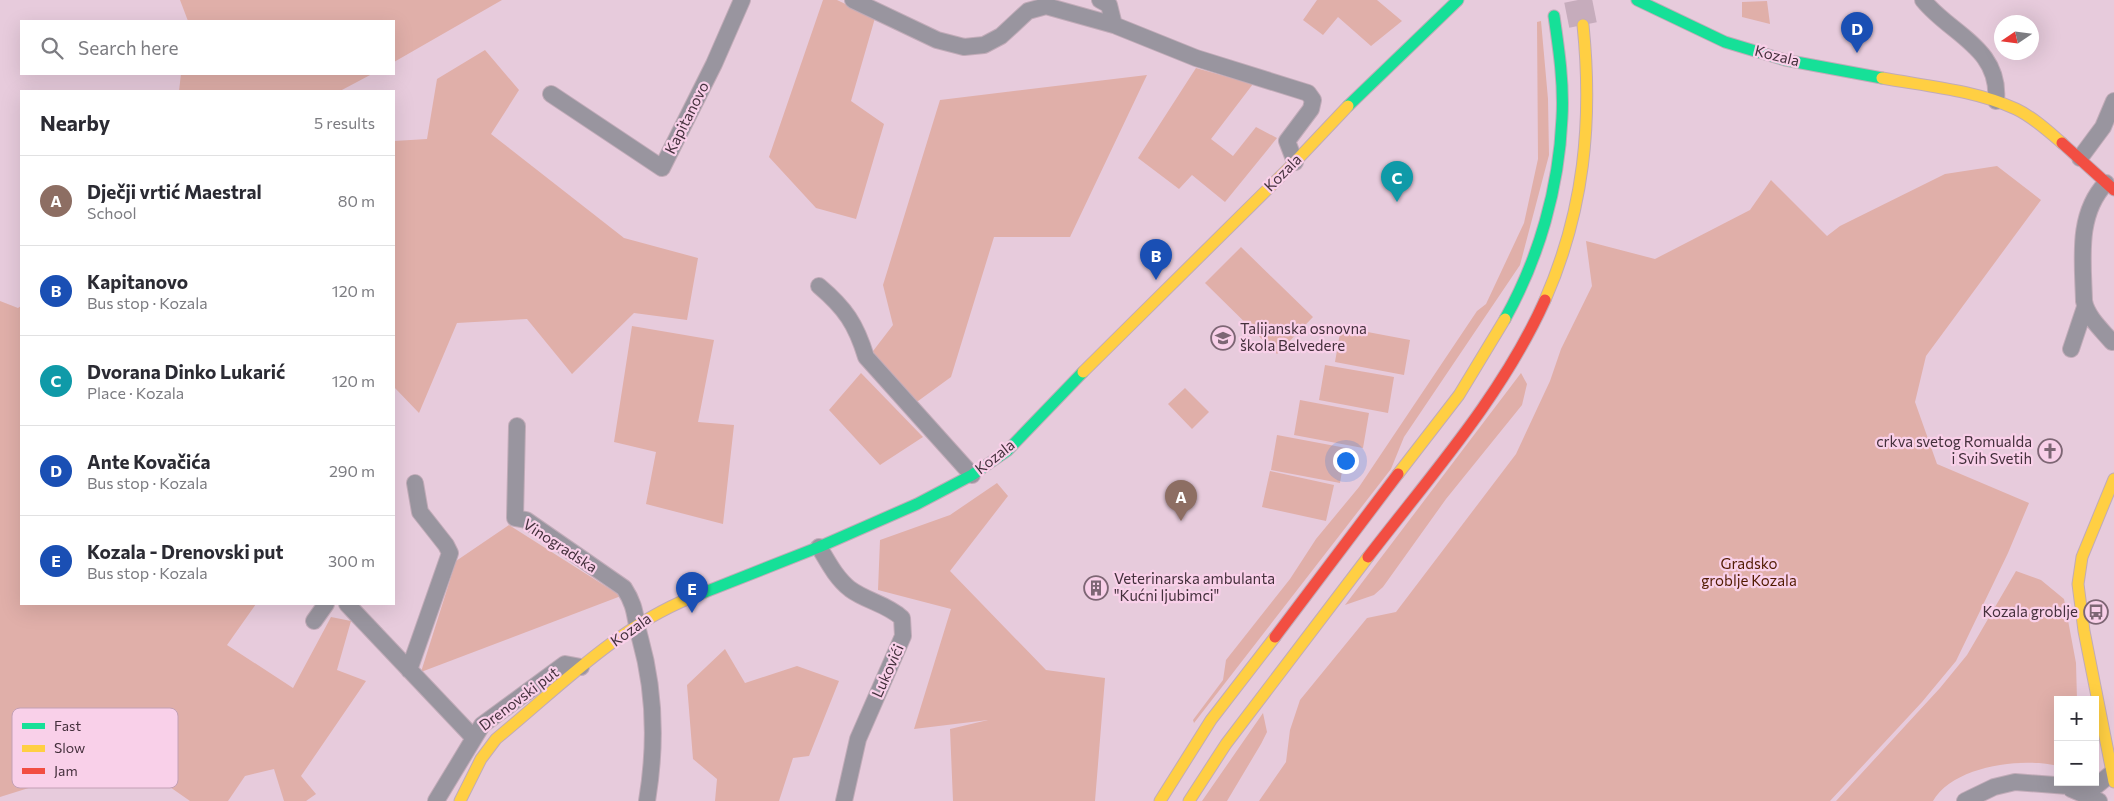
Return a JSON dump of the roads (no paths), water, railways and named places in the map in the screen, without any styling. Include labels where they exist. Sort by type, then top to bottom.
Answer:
[{"type":"main road","name":"Kozala","points":[[460,801],[481,760],[496,738],[581,667],[637,624],[661,610],[819,547],[918,504],[972,475],[1007,451],[1107,348],[1296,162],[1327,126],[1458,0]]},
{"type":"main road","name":"Kozala","points":[[1638,0],[1725,42],[1785,60],[1996,101],[2028,116],[2080,158],[2110,187]]},
{"type":"main road","points":[[1160,801],[1211,720],[1459,395],[1511,311],[1538,248],[1556,182],[1562,123],[1562,81],[1560,48],[1554,16]]},
{"type":"main road","points":[[1190,801],[1238,728],[1473,419],[1530,334],[1563,256],[1577,208],[1583,173],[1589,86],[1584,25]]},
{"type":"main road","points":[[2113,778],[2084,631],[2078,584],[2082,557],[2114,479]]},
{"type":"street","name":"Kapitanovo","points":[[552,94],[662,168],[714,64],[742,0]]},
{"type":"street","points":[[852,0],[937,40],[964,47],[984,45],[1001,36],[1028,11],[1046,6],[1114,25],[1196,58],[1308,93],[1313,100],[1310,109],[1288,141],[1296,162]]},
{"type":"street","points":[[1100,0],[1109,5],[1114,25]]},
{"type":"street","points":[[1924,0],[1983,54],[1992,71],[1997,92],[1996,101]]},
{"type":"street","points":[[2080,158],[2103,127],[2114,101]]},
{"type":"street","points":[[2071,349],[2085,307],[2084,264],[2087,214],[2097,193],[2110,187]]},
{"type":"street","points":[[819,286],[849,316],[859,332],[866,357],[972,475]]},
{"type":"street","points":[[2085,307],[2112,342]]},
{"type":"street","name":"Vinogradska","points":[[516,426],[515,518],[526,520],[624,588],[633,602],[637,624]]},
{"type":"street","points":[[409,670],[450,553],[420,512],[415,483]]},
{"type":"street","name":"Lukovići","points":[[819,547],[833,570],[850,589],[892,609],[902,618],[903,636],[858,738],[844,801]]},
{"type":"street","points":[[314,621],[325,605]]},
{"type":"street","points":[[348,605],[473,736]]},
{"type":"street","points":[[637,624],[646,660],[653,716],[653,754],[648,801]]},
{"type":"street","name":"Drenovski put","points":[[436,801],[473,736],[482,725],[566,664],[581,667]]},
{"type":"street","points":[[1964,801],[1994,787],[2015,782],[2066,787],[2096,786],[2113,778]]},
{"type":"street","points":[[2066,787],[2099,801]]},
{"type":"tunnel","points":[[1578,0],[1583,25]]},
{"type":"place","name":"Ante Kovačića","points":[[1857,53]]},
{"type":"place","name":"Dvorana Dinko Lukarić","points":[[1397,202]]},
{"type":"place","name":"Kapitanovo","points":[[1156,280]]},
{"type":"place","name":"Talijanska osnovna škola Belvedere","points":[[1223,338]]},
{"type":"place","name":"crkva svetog Romualda i Svih Svetih","points":[[2050,451]]},
{"type":"place","name":"Dječji vrtić Maestral","points":[[1181,521]]},
{"type":"place","name":"Veterinarska ambulanta \"Kućni ljubimci\"","points":[[1096,588]]},
{"type":"place","name":"Kozala groblje","points":[[2096,612]]},
{"type":"place","name":"Kozala - Drenovski put","points":[[692,613]]},
{"type":"park label","name":"Gradsko groblje Kozala","points":[[1749,572]]}]
